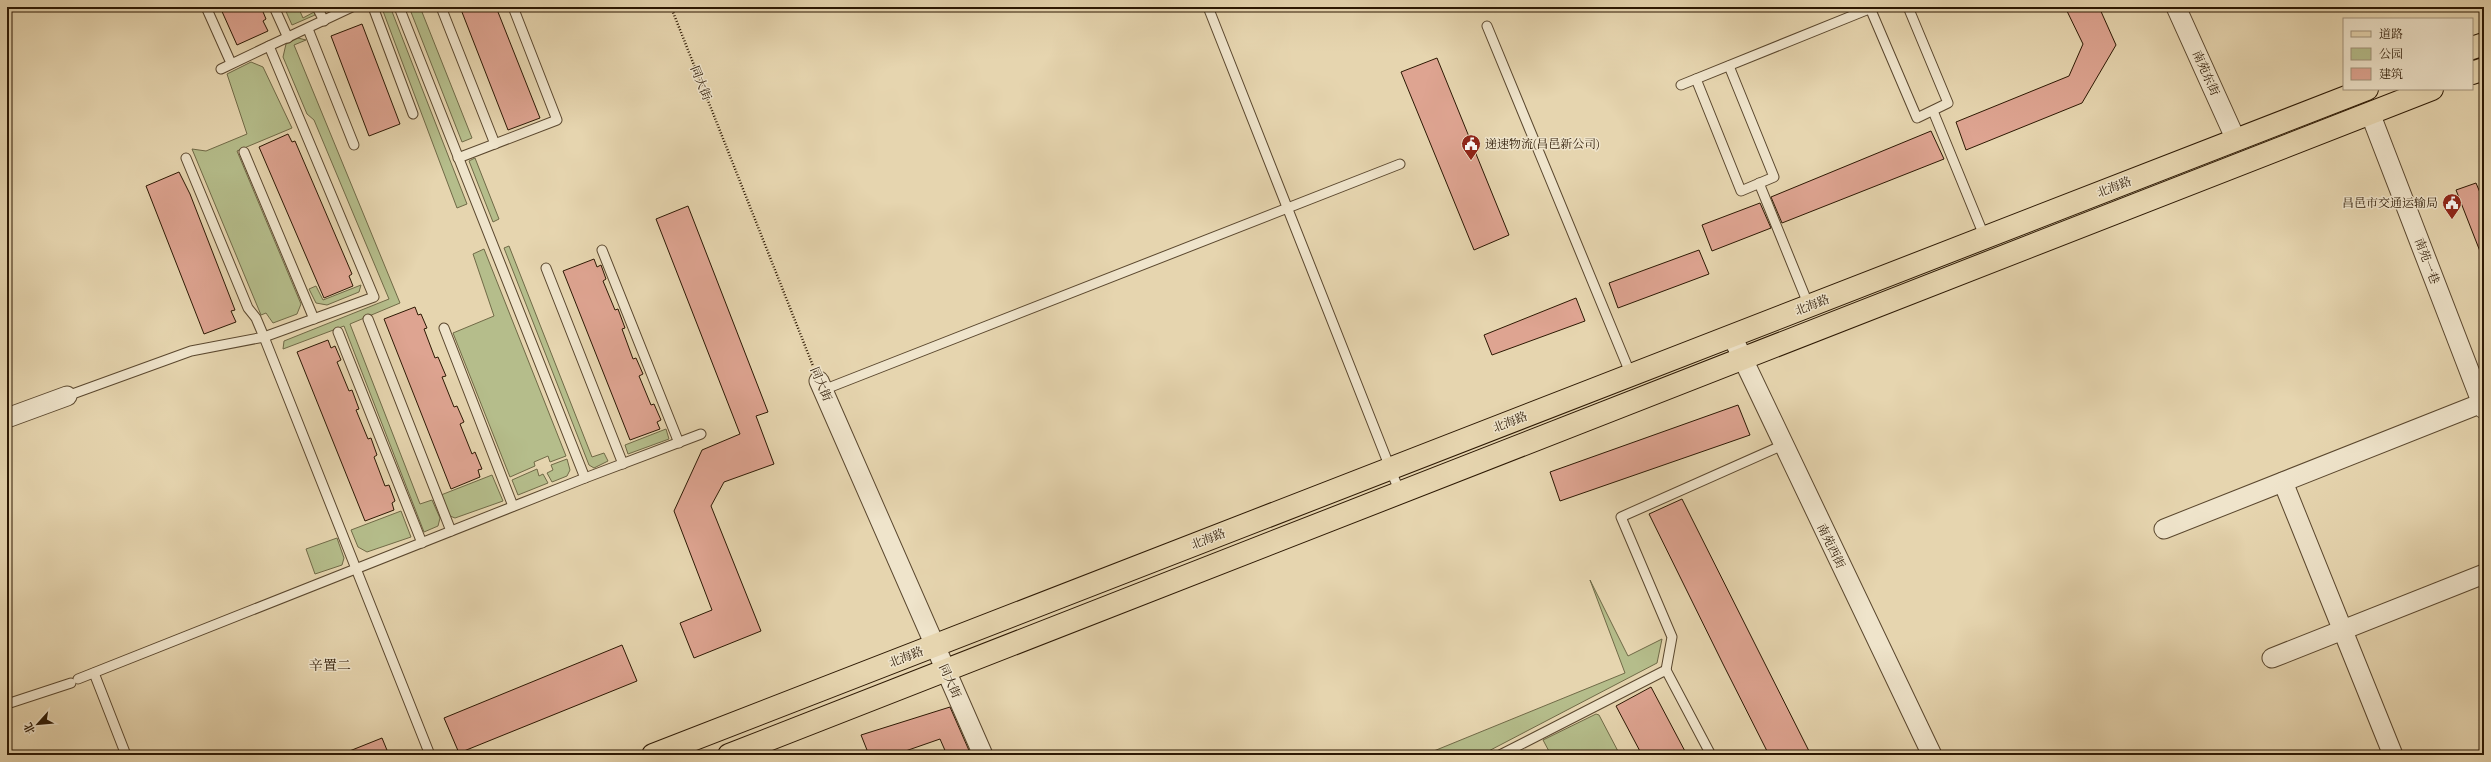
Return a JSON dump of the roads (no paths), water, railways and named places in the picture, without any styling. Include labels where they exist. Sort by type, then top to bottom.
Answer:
[{"type":"main road","points":[[2473,48],[2484,44]]},
{"type":"main road","points":[[2473,73],[2484,69]]},
{"type":"main road","name":"北海路","points":[[652,755],[2364,90]]},
{"type":"main road","name":"北海路","points":[[728,755],[2429,90]]},
{"type":"street","name":"南苑东街","points":[[2176,7],[2236,140]]},
{"type":"street","name":"南苑一巷","points":[[2370,113],[2483,406]]},
{"type":"street","name":"南苑西街","points":[[1732,336],[1932,755]]},
{"type":"street","name":"同大街","points":[[821,386],[933,646],[946,670],[982,755]]},
{"type":"street","points":[[7,418],[67,396]]},
{"type":"street","points":[[2164,529],[2483,406]]},
{"type":"street","points":[[2283,482],[2393,755]]},
{"type":"street","points":[[2272,658],[2484,574]]},
{"type":"lane","points":[[206,7],[231,64]]},
{"type":"lane","points":[[274,7],[288,38]]},
{"type":"lane","points":[[317,7],[324,21]]},
{"type":"lane","points":[[221,69],[352,7]]},
{"type":"lane","points":[[373,7],[413,114]]},
{"type":"lane","points":[[399,7],[585,478]]},
{"type":"lane","points":[[440,7],[495,144]]},
{"type":"lane","points":[[458,158],[557,120],[513,7]]},
{"type":"lane","points":[[1208,7],[1400,493]]},
{"type":"lane","points":[[1681,85],[1872,8],[1917,118],[1948,103],[1908,7]]},
{"type":"lane","points":[[1487,26],[1631,375]]},
{"type":"lane","points":[[308,29],[354,145]]},
{"type":"lane","points":[[67,396],[191,351],[264,338],[374,297],[269,46]]},
{"type":"lane","points":[[1696,79],[1741,191],[1774,177],[1729,66]]},
{"type":"lane","points":[[1933,111],[1984,238]]},
{"type":"lane","points":[[244,152],[314,319]]},
{"type":"lane","points":[[186,158],[248,308],[256,318],[430,755]]},
{"type":"lane","points":[[821,386],[1400,164]]},
{"type":"lane","points":[[1759,183],[1809,306]]},
{"type":"lane","points":[[602,250],[679,443]]},
{"type":"lane","points":[[546,268],[623,464]]},
{"type":"lane","points":[[368,319],[451,531]]},
{"type":"lane","points":[[444,328],[513,506]]},
{"type":"lane","points":[[338,332],[422,543]]},
{"type":"lane","points":[[7,704],[74,681],[513,506],[701,434]]},
{"type":"lane","points":[[1711,755],[1666,670],[1672,637],[1621,517],[1783,445]]},
{"type":"lane","points":[[1500,755],[1666,670]]},
{"type":"lane","points":[[94,673],[126,755]]},
{"type":"place","name":"递速物流(昌邑新公司)","points":[[1471,161]]},
{"type":"place","name":"昌邑市交通运输局","points":[[2452,220]]},
{"type":"district","name":"辛置二","points":[[330,665]]}]
